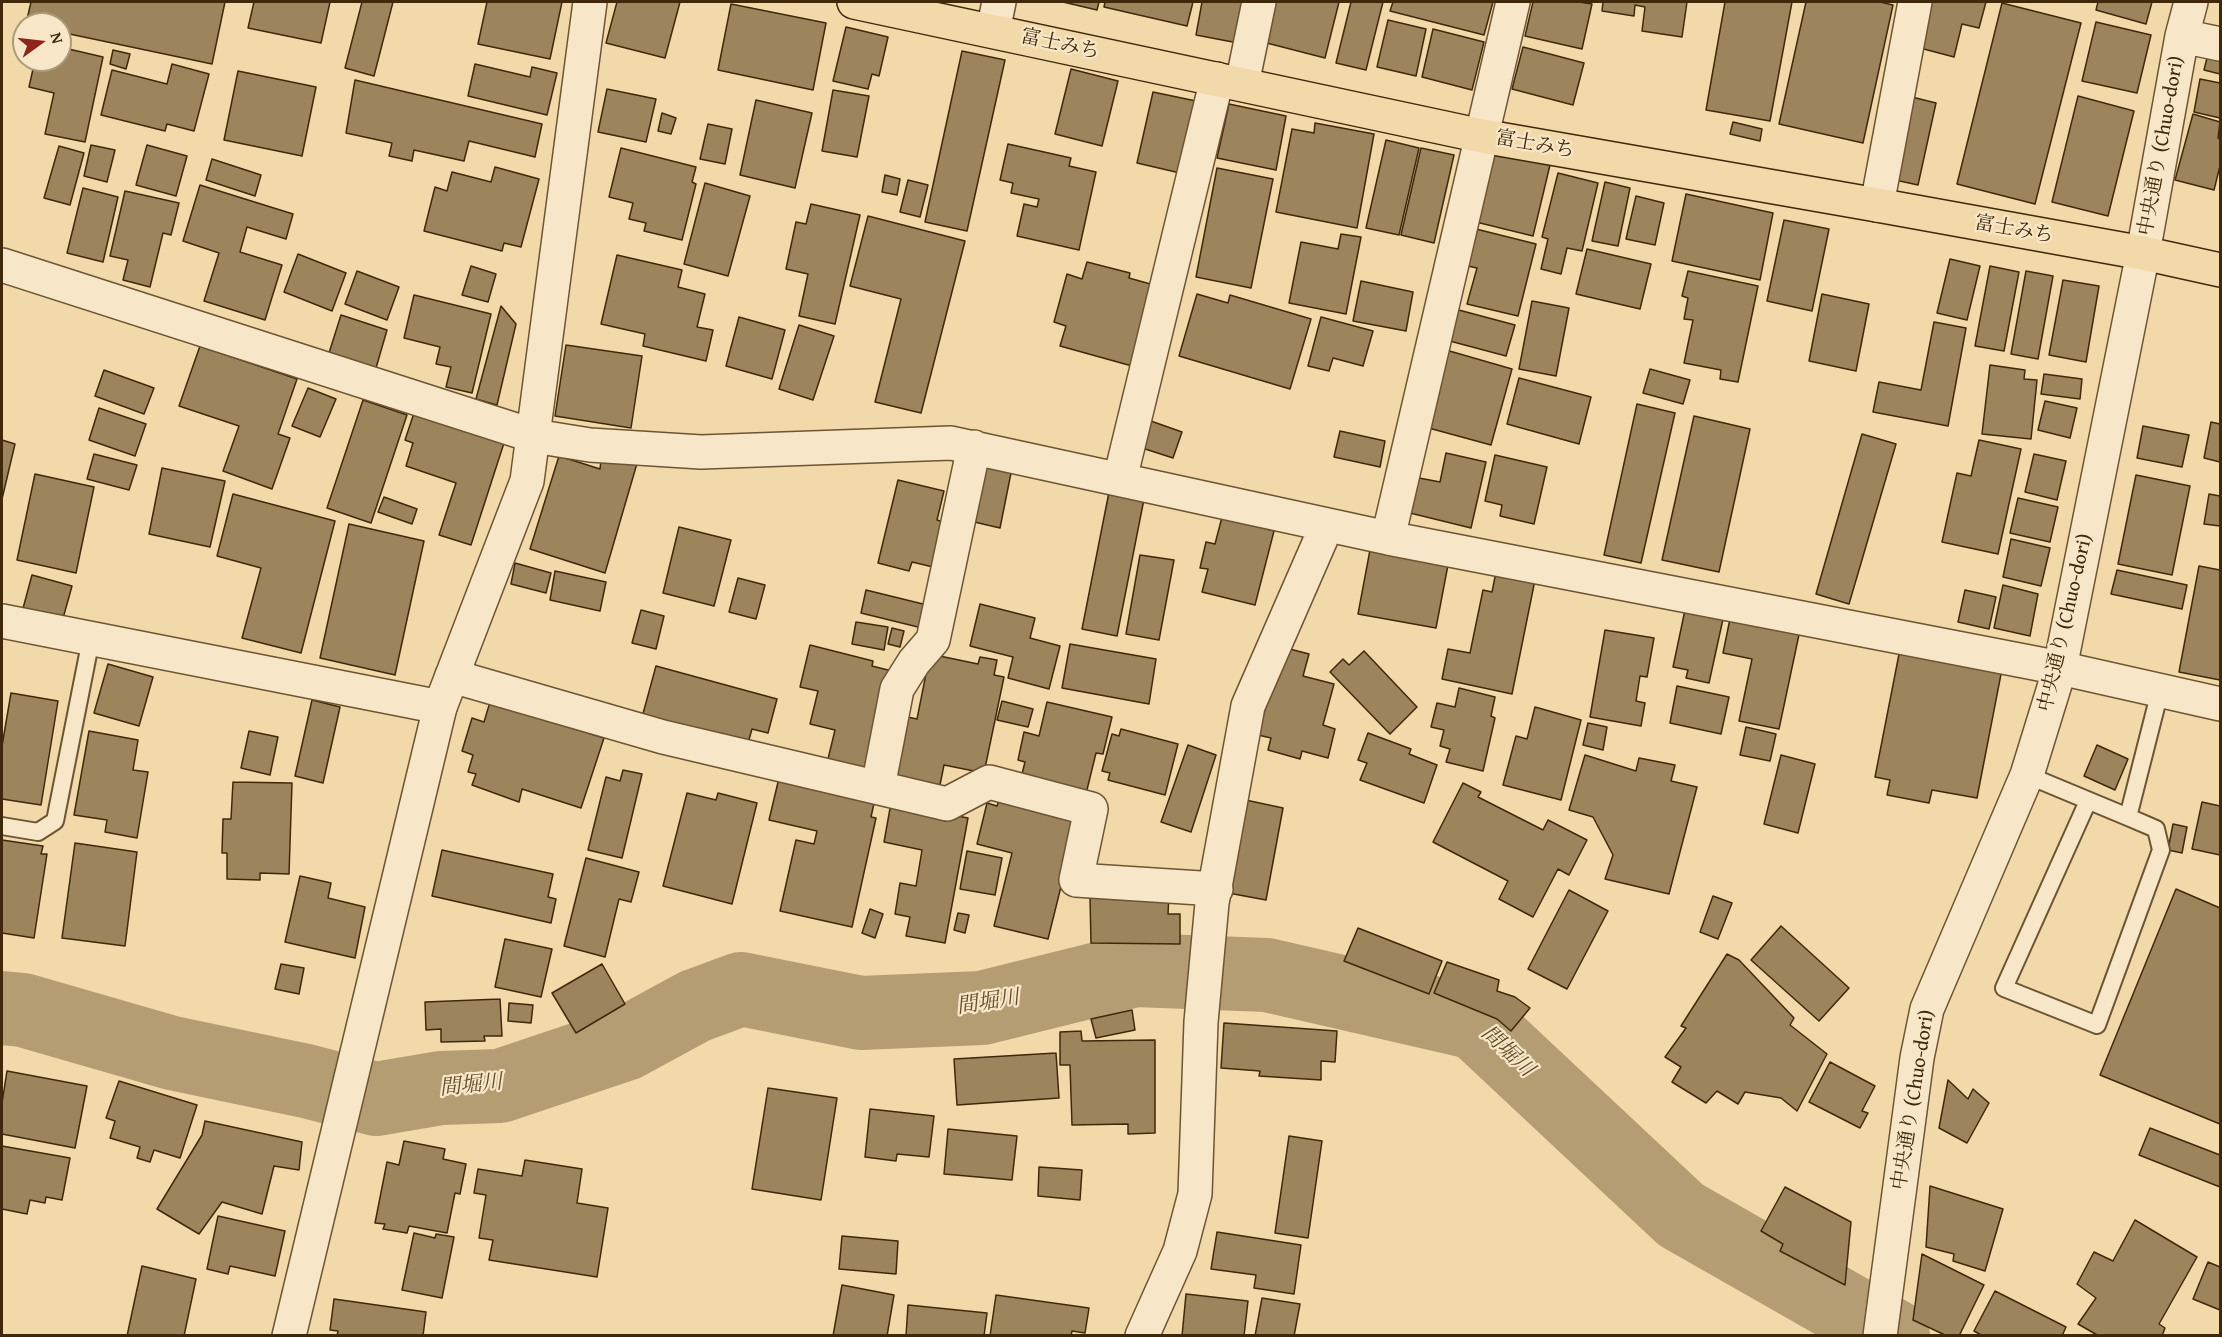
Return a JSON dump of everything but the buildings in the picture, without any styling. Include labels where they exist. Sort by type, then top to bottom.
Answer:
[{"type":"highway","name":"富士みち","points":[[854,2],[996,16],[1230,82],[1482,136],[2143,253],[2220,270]]},
{"type":"street","points":[[289,1335],[440,707],[527,481],[590,2]]},
{"type":"street","points":[[1120,479],[1230,82],[1259,2]]},
{"type":"street","points":[[1388,538],[1513,2]]},
{"type":"street","points":[[1877,205],[1915,2]]},
{"type":"street","name":"中央通り (Chuo-dori)","points":[[1880,1335],[1917,1058],[1927,1009],[2027,775],[2060,668],[2143,253],[2182,36],[2191,2]]},
{"type":"street","points":[[2182,36],[2220,44]]},
{"type":"street","points":[[2,265],[534,436],[590,445],[701,452],[951,442],[1388,538],[2060,668],[2220,704]]},
{"type":"street","points":[[878,787],[897,689],[914,662],[933,640],[974,447]]},
{"type":"street","points":[[1142,1335],[1180,1251],[1195,1194],[1201,1022],[1214,896],[1248,706],[1327,525]]},
{"type":"street","points":[[2,621],[440,707]]},
{"type":"street","points":[[452,676],[663,737],[947,804],[990,782],[1091,809],[1076,880],[1214,896]]},
{"type":"lane","points":[[2,826],[38,832],[55,821],[91,639]]},
{"type":"lane","points":[[2128,817],[2160,691]]},
{"type":"lane","points":[[2027,775],[2156,829],[2162,850],[2097,1025],[2004,988],[2088,801]]},
{"type":"waterway","name":"間堀川","points":[[2,1008],[23,1010],[172,1053],[306,1081],[376,1099],[441,1088],[500,1086],[625,1044],[695,1006],[741,989],[861,1013],[982,1008],[1135,970],[1267,975],[1476,1023],[1681,1215],[1893,1336]]}]
